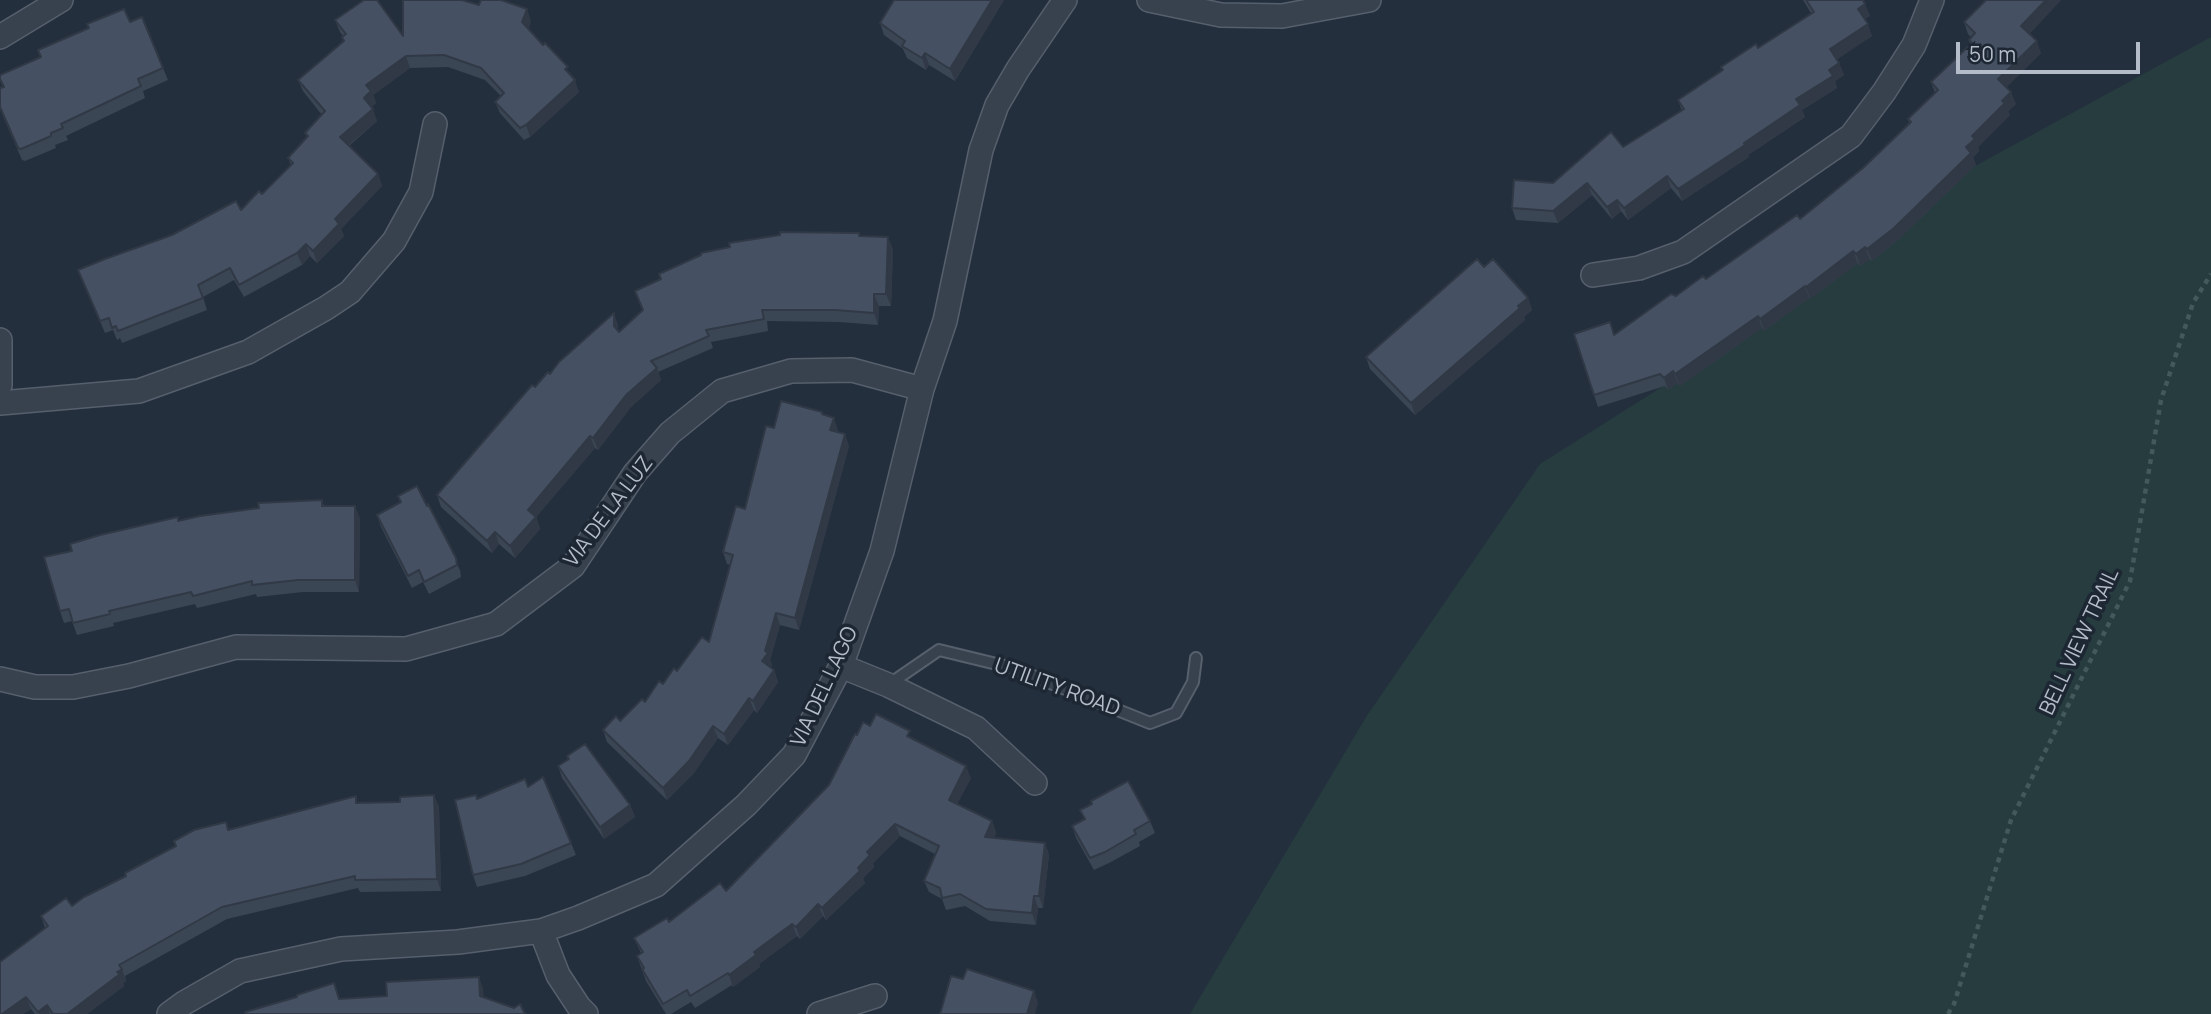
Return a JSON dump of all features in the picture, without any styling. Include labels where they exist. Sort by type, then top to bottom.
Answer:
[{"type":"street","points":[[0,37],[61,0]]},
{"type":"street","name":"VIA DEL LAGO","points":[[169,1014],[240,971],[341,949],[458,942],[541,931],[578,918],[656,885],[746,805],[794,755],[841,666],[882,551],[922,389],[945,321],[981,150],[997,105],[1065,0]]},
{"type":"street","points":[[1149,0],[1221,15],[1282,16],[1369,0]]},
{"type":"street","points":[[1593,275],[1639,268],[1683,252],[1851,136],[1914,45],[1932,0]]},
{"type":"street","points":[[0,403],[139,391],[248,352],[326,308],[350,292],[394,241],[421,192],[435,124]]},
{"type":"street","points":[[0,340],[0,385]]},
{"type":"street","name":"VIA DE LA LUZ","points":[[0,679],[35,687],[73,687],[129,676],[236,648],[406,649],[496,624],[573,566],[635,473],[670,433],[722,391],[791,371],[839,370],[852,370],[922,389]]},
{"type":"street","points":[[841,666],[888,685],[976,728],[1035,783]]},
{"type":"street","points":[[541,931],[558,975],[586,1014]]},
{"type":"street","points":[[819,1014],[875,996]]},
{"type":"lane","name":"UTILITY ROAD","points":[[888,685],[939,650],[1013,668],[1150,723],[1176,713],[1192,682],[1196,658]]},
{"type":"path","name":"BELL VIEW TRAIL","points":[[1948,1014],[1954,1004],[2011,820],[2130,581],[2161,400],[2193,303],[2211,274]]},
{"type":"green space","points":[[2211,37],[2211,1014],[1190,1014],[1366,717],[1540,464],[1679,376],[1977,165]]},
{"type":"building","points":[[364,0],[377,0],[403,36],[403,0],[462,0],[479,5],[481,0],[501,0],[527,9],[522,22],[568,67],[565,69],[575,80],[520,128],[495,102],[504,93],[481,68],[444,55],[406,56],[366,85],[371,91],[364,98],[373,109],[340,137],[378,174],[335,219],[339,224],[313,251],[306,244],[297,253],[239,285],[230,268],[198,285],[203,298],[118,331],[116,326],[112,328],[109,318],[100,321],[78,270],[172,235],[236,201],[241,210],[259,191],[262,194],[293,163],[288,158],[308,136],[305,133],[325,111],[298,80],[344,41],[342,37],[346,34],[335,20]]},
{"type":"building","points":[[894,0],[992,0],[950,69],[925,53],[922,58],[902,46],[905,41],[880,23]]},
{"type":"building","points":[[1806,0],[1863,0],[1865,4],[1858,9],[1868,24],[1830,49],[1839,63],[1829,70],[1833,76],[1796,99],[1800,105],[1744,143],[1745,145],[1678,189],[1667,176],[1624,208],[1617,200],[1607,207],[1587,183],[1553,211],[1512,208],[1514,180],[1553,183],[1611,132],[1623,147],[1684,109],[1678,100],[1723,70],[1721,67],[1756,44],[1758,48],[1814,12]]},
{"type":"building","points":[[1986,0],[2046,0],[2021,26],[2037,41],[1998,79],[2011,92],[2002,101],[2005,103],[1972,136],[1975,139],[1966,147],[1971,153],[1894,228],[1867,249],[1865,247],[1856,254],[1853,251],[1760,319],[1758,316],[1675,374],[1673,371],[1664,378],[1660,374],[1594,395],[1574,334],[1610,322],[1614,335],[1671,294],[1676,296],[1703,276],[1706,279],[1797,215],[1800,219],[1863,168],[1911,122],[1908,119],[1938,90],[1931,82],[1972,43],[1969,40],[1975,33],[1964,22]]},
{"type":"building","points":[[124,9],[130,22],[142,17],[163,68],[138,79],[141,86],[61,124],[63,128],[51,133],[51,136],[18,148],[0,107],[0,88],[4,87],[0,75],[41,57],[38,50],[89,28],[87,24]]},
{"type":"building","points":[[780,232],[859,233],[859,236],[888,237],[886,294],[874,294],[874,313],[762,310],[764,319],[706,330],[709,336],[651,361],[657,368],[626,395],[593,438],[590,436],[528,510],[536,517],[510,546],[495,532],[487,541],[437,495],[532,385],[535,387],[548,372],[550,374],[559,362],[614,313],[614,326],[619,332],[643,310],[635,291],[661,279],[659,274],[701,253],[730,247],[729,243],[780,235]]},
{"type":"building","points":[[1477,259],[1484,267],[1493,259],[1528,298],[1411,403],[1366,357]]},
{"type":"building","points":[[781,401],[834,418],[830,430],[845,434],[795,618],[776,613],[765,651],[768,653],[762,661],[774,670],[753,701],[749,698],[724,734],[713,726],[689,761],[663,788],[603,730],[616,716],[620,721],[642,699],[645,702],[659,681],[663,684],[674,668],[677,671],[702,637],[709,642],[733,555],[723,552],[736,506],[745,509],[766,426],[774,428]]},
{"type":"building","points":[[417,486],[456,558],[457,565],[424,582],[419,570],[408,576],[377,515],[401,502],[398,496]]},
{"type":"building","points":[[322,500],[322,506],[355,506],[355,580],[298,580],[252,585],[252,581],[193,596],[191,592],[109,611],[110,614],[73,623],[69,609],[60,611],[44,557],[72,551],[70,544],[178,517],[178,521],[259,508],[258,503]]},
{"type":"building","points":[[876,714],[910,731],[907,736],[966,766],[949,800],[992,821],[985,837],[1045,843],[1039,896],[1034,896],[1032,913],[986,909],[960,894],[942,898],[940,888],[924,881],[939,846],[895,824],[867,852],[870,855],[858,868],[860,871],[822,908],[818,904],[796,927],[792,924],[754,952],[756,955],[729,975],[728,973],[690,996],[687,990],[663,1004],[642,969],[644,968],[637,956],[643,952],[634,938],[667,918],[669,922],[720,883],[726,891],[829,785],[855,734],[857,735],[863,722],[870,726]]},
{"type":"building","points":[[585,744],[630,805],[600,827],[558,766]]},
{"type":"building","points":[[543,777],[571,843],[521,864],[473,875],[455,800],[476,795],[477,799],[525,779],[528,787]]},
{"type":"building","points":[[1128,781],[1150,821],[1134,830],[1136,834],[1090,858],[1072,826],[1085,819],[1080,810],[1092,804],[1091,801]]},
{"type":"building","points":[[434,795],[437,879],[355,880],[355,876],[222,907],[119,965],[122,969],[117,972],[120,974],[67,1014],[53,1014],[47,1005],[38,1012],[26,997],[0,1014],[0,962],[48,926],[41,916],[66,898],[72,906],[126,876],[125,873],[176,846],[174,841],[194,830],[226,822],[228,830],[356,796],[356,803],[400,802],[400,797]]},
{"type":"building","points":[[967,969],[1034,991],[1027,1014],[940,1014],[951,976],[963,979]]},
{"type":"building","points":[[479,977],[480,996],[514,1008],[520,1004],[525,1014],[245,1012],[334,983],[339,999],[387,996],[386,982]]}]
